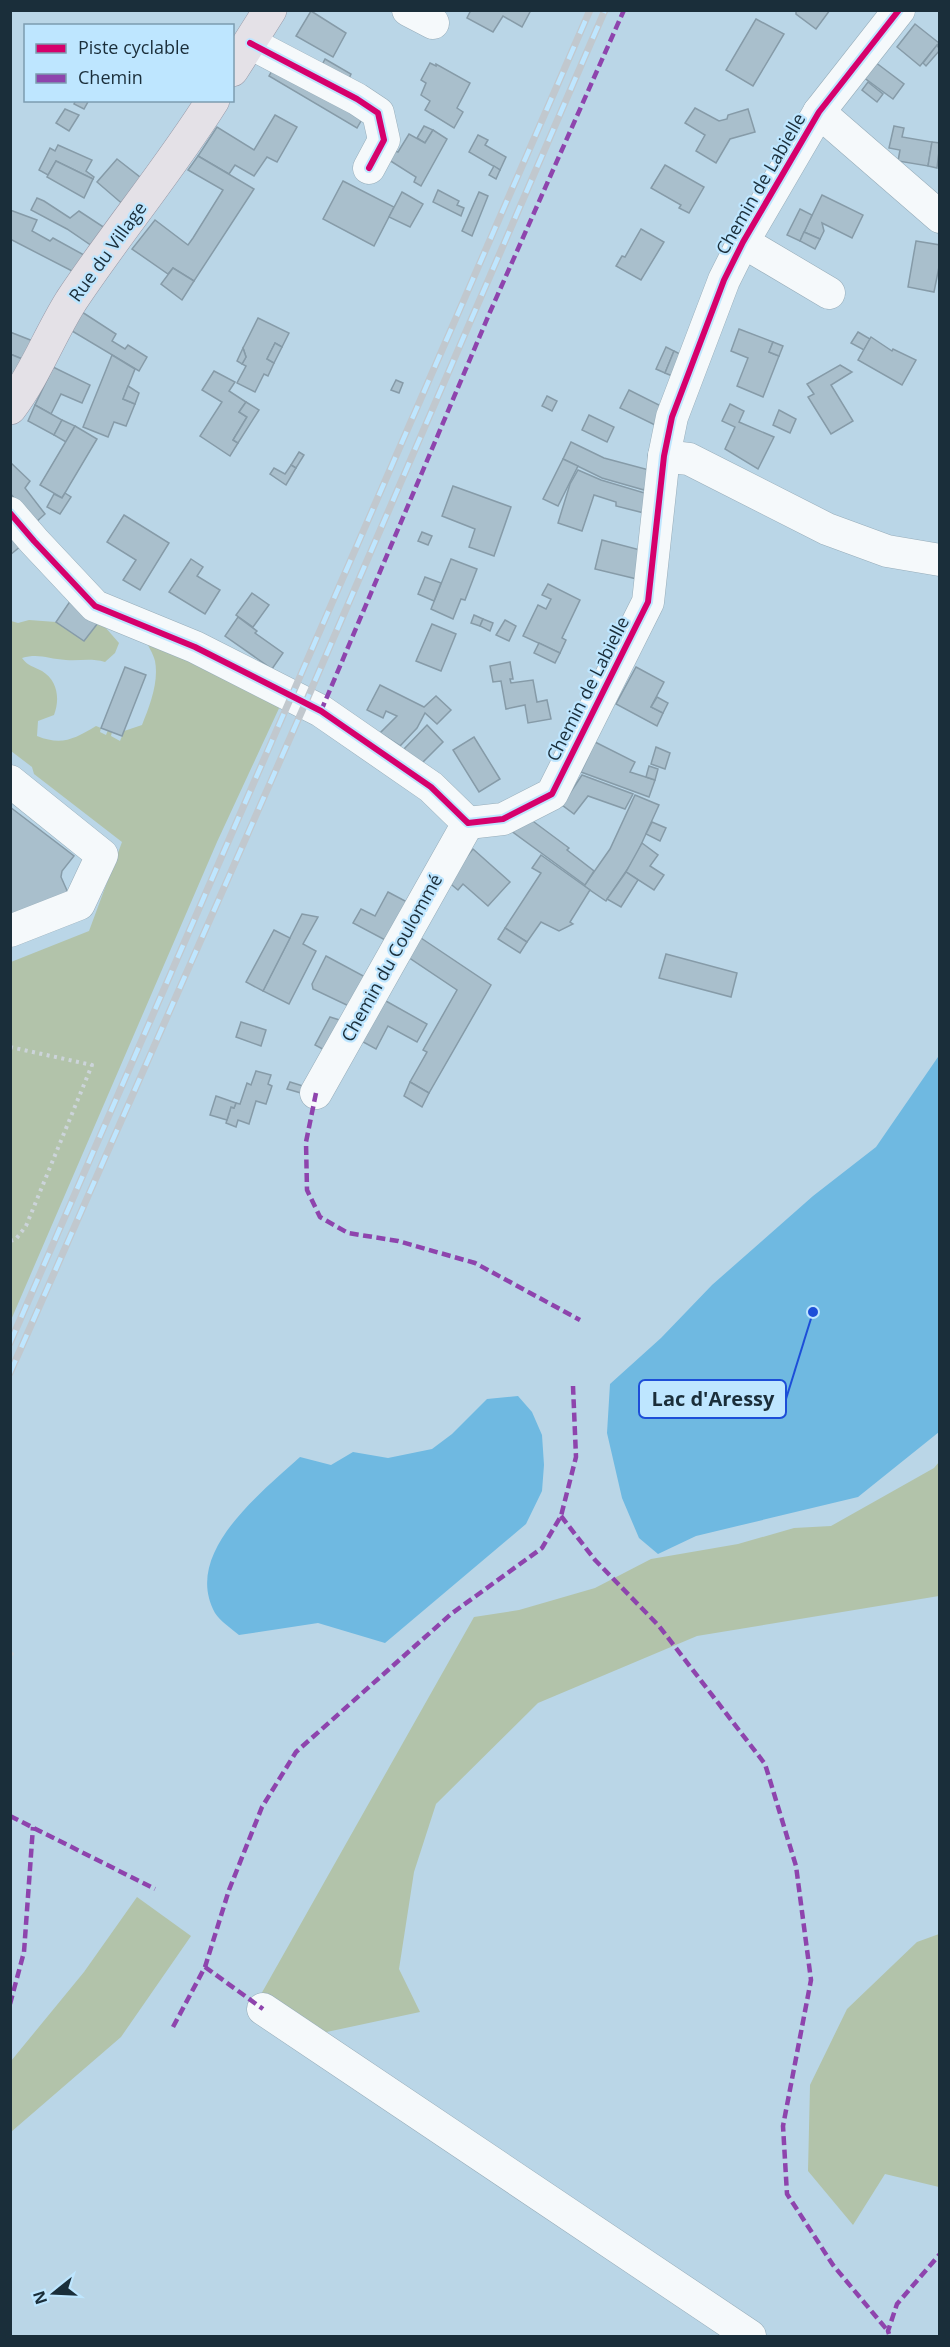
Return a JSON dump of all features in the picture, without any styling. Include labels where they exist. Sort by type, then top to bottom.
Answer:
[{"type":"main road","points":[[234,67],[270,10]]},
{"type":"main road","name":"Rue du Village","points":[[10,408],[26,387],[70,303],[190,138],[212,102]]},
{"type":"street","name":"Chemin de Labielle","points":[[468,823],[503,819],[552,794],[648,602],[664,456],[672,417],[724,280],[743,242],[819,112],[899,10]]},
{"type":"street","points":[[250,43],[357,99],[378,113],[384,140],[369,168]]},
{"type":"street","name":"Chemin de Labielle","points":[[819,112],[939,217]]},
{"type":"street","points":[[743,242],[828,293]]},
{"type":"street","points":[[664,456],[689,459],[827,529],[886,551],[939,560]]},
{"type":"street","points":[[10,513],[95,606],[195,647],[321,711],[431,787],[468,823]]},
{"type":"street","points":[[10,781],[102,855],[79,904],[10,931]]},
{"type":"street","name":"Chemin du Coulommé","points":[[316,1093],[468,823]]},
{"type":"street","points":[[263,2009],[750,2337]]},
{"type":"path","points":[[10,1047],[92,1065],[26,1226],[16,1239],[10,1241]]},
{"type":"green space","points":[[29,620],[56,622],[84,641],[97,623],[105,627],[119,643],[115,653],[105,662],[39,656],[22,658],[29,665],[47,675],[56,691],[57,703],[54,715],[38,721],[37,736],[46,739],[68,740],[96,726],[101,728],[100,732],[106,735],[108,730],[112,732],[111,736],[120,741],[124,731],[142,725],[151,701],[156,677],[155,661],[145,639],[281,704],[217,842],[11,1320],[11,962],[89,931],[122,842],[34,774],[32,767],[11,751],[11,621],[18,623]]},
{"type":"green space","points":[[939,1462],[939,1596],[697,1636],[538,1703],[436,1804],[414,1872],[399,1969],[420,2012],[322,2033],[260,1996],[474,1617],[519,1610],[595,1588],[651,1559],[738,1544],[794,1528],[831,1526],[934,1468]]},
{"type":"green space","points":[[137,1897],[191,1936],[121,2037],[11,2132],[11,2061],[84,1972]]},
{"type":"green space","points":[[939,1934],[939,2187],[885,2174],[853,2225],[808,2171],[810,2085],[847,2009],[917,1942]]},
{"type":"water","points":[[938,1057],[939,1432],[858,1497],[696,1536],[658,1554],[639,1538],[622,1498],[607,1433],[610,1384],[661,1338],[712,1285],[813,1196],[876,1147]]},
{"type":"water","points":[[518,1396],[532,1412],[542,1435],[544,1465],[542,1491],[526,1524],[385,1643],[318,1623],[239,1635],[215,1613],[208,1591],[209,1568],[217,1547],[247,1506],[300,1457],[331,1465],[353,1452],[388,1458],[432,1449],[452,1434],[487,1399]]},
{"type":"building","points":[[471,10],[531,10],[522,27],[503,16],[493,32],[467,18]]},
{"type":"building","points":[[796,10],[830,10],[816,29],[796,14]]},
{"type":"building","points":[[311,11],[346,33],[333,57],[296,36]]},
{"type":"building","points":[[756,19],[784,34],[753,86],[726,70]]},
{"type":"building","points":[[915,24],[939,43],[920,66],[897,47]]},
{"type":"building","points":[[937,45],[940,50],[926,66],[923,63]]},
{"type":"building","points":[[325,59],[351,74],[348,81],[322,65]]},
{"type":"building","points":[[871,59],[904,84],[893,99],[859,74]]},
{"type":"building","points":[[277,62],[365,114],[357,128],[269,76]]},
{"type":"building","points":[[430,63],[470,83],[457,108],[463,112],[454,128],[425,110],[430,101],[421,95],[426,83],[421,80]]},
{"type":"building","points":[[868,82],[883,94],[877,102],[862,90]]},
{"type":"building","points":[[75,102],[88,102],[84,109],[74,104]]},
{"type":"building","points":[[695,108],[719,121],[727,119],[728,115],[748,109],[755,132],[730,139],[716,163],[696,151],[705,135],[685,123]]},
{"type":"building","points":[[65,109],[79,115],[69,131],[56,123]]},
{"type":"building","points":[[275,115],[297,127],[277,162],[267,157],[254,176],[235,165],[229,174],[198,156],[217,127],[254,150]]},
{"type":"building","points":[[424,126],[433,130],[425,143],[417,138]]},
{"type":"building","points":[[894,126],[904,128],[902,137],[932,142],[928,166],[898,161],[900,150],[889,148]]},
{"type":"building","points":[[433,130],[447,139],[421,186],[414,182],[416,177],[389,160],[395,151],[398,152],[409,134],[425,143]]},
{"type":"building","points":[[478,135],[488,140],[485,145],[506,157],[500,170],[469,152]]},
{"type":"building","points":[[932,142],[940,143],[937,168],[928,166]]},
{"type":"building","points":[[58,145],[92,160],[86,171],[94,177],[93,179],[56,161],[48,175],[39,170],[50,148],[55,151]]},
{"type":"building","points":[[198,156],[254,189],[194,281],[173,268],[168,274],[132,249],[155,220],[188,245],[193,238],[223,190],[188,170]]},
{"type":"building","points":[[117,159],[145,181],[126,207],[97,182]]},
{"type":"building","points":[[56,161],[93,179],[84,198],[47,177]]},
{"type":"building","points":[[665,165],[704,187],[689,213],[679,208],[681,205],[651,188]]},
{"type":"building","points":[[494,166],[500,170],[496,179],[489,175]]},
{"type":"building","points":[[343,181],[394,207],[374,246],[323,219]]},
{"type":"building","points":[[438,190],[459,201],[457,205],[464,208],[461,216],[433,202]]},
{"type":"building","points":[[402,192],[423,204],[410,227],[389,217]]},
{"type":"building","points":[[479,192],[488,196],[472,236],[462,231]]},
{"type":"building","points":[[822,195],[863,215],[852,238],[822,223],[824,231],[820,239],[804,232]]},
{"type":"building","points":[[37,198],[70,218],[79,211],[108,230],[95,248],[67,229],[31,210]]},
{"type":"building","points":[[800,209],[812,215],[800,241],[787,235]]},
{"type":"building","points":[[10,210],[37,220],[32,231],[50,241],[53,238],[84,255],[74,272],[10,239]]},
{"type":"building","points":[[641,229],[664,242],[641,280],[616,266],[622,256],[625,257]]},
{"type":"building","points":[[804,232],[820,239],[815,249],[800,241]]},
{"type":"building","points":[[916,241],[940,245],[940,262],[934,292],[908,287]]},
{"type":"building","points":[[173,268],[194,281],[182,300],[161,284]]},
{"type":"building","points":[[82,312],[116,334],[112,341],[125,349],[128,345],[147,357],[139,371],[72,331]]},
{"type":"building","points":[[258,318],[289,333],[282,347],[275,343],[267,359],[274,363],[268,376],[264,374],[255,392],[237,383],[246,366],[242,364],[246,357],[243,348]]},
{"type":"building","points":[[739,329],[773,342],[769,352],[779,356],[763,397],[737,386],[748,358],[731,351]]},
{"type":"building","points":[[10,332],[38,343],[30,362],[10,354]]},
{"type":"building","points":[[858,332],[870,339],[864,350],[851,343]]},
{"type":"building","points":[[871,337],[892,351],[893,349],[916,360],[902,385],[858,360]]},
{"type":"building","points":[[773,342],[783,346],[779,356],[769,352]]},
{"type":"building","points":[[275,343],[282,347],[274,363],[267,359]]},
{"type":"building","points":[[666,347],[674,351],[665,373],[656,369]]},
{"type":"building","points":[[243,348],[246,357],[242,364],[237,361]]},
{"type":"building","points":[[674,351],[686,357],[677,378],[665,373]]},
{"type":"building","points":[[10,354],[27,361],[10,383]]},
{"type":"building","points":[[112,355],[135,369],[123,399],[135,404],[126,426],[114,422],[108,437],[83,427]]},
{"type":"building","points":[[840,365],[852,372],[831,385],[853,421],[831,434],[808,397],[814,394],[807,384]]},
{"type":"building","points":[[53,367],[90,385],[82,403],[61,394],[51,414],[35,405]]},
{"type":"building","points":[[214,371],[235,382],[229,391],[246,402],[239,412],[247,417],[233,440],[238,443],[230,456],[200,436],[222,402],[202,390]]},
{"type":"building","points":[[396,380],[403,383],[399,393],[391,390]]},
{"type":"building","points":[[128,386],[139,393],[135,404],[123,399]]},
{"type":"building","points":[[629,390],[665,408],[657,426],[620,408]]},
{"type":"building","points":[[547,396],[557,401],[552,411],[542,406]]},
{"type":"building","points":[[246,402],[259,410],[238,443],[233,440],[247,417],[239,412]]},
{"type":"building","points":[[730,404],[744,411],[739,422],[774,437],[758,469],[725,449],[735,427],[722,421]]},
{"type":"building","points":[[35,405],[62,420],[54,435],[28,421]]},
{"type":"building","points":[[779,410],[796,419],[790,433],[773,425]]},
{"type":"building","points":[[589,415],[614,427],[607,442],[582,430]]},
{"type":"building","points":[[62,420],[75,426],[66,442],[54,435]]},
{"type":"building","points":[[75,426],[97,439],[62,498],[40,485]]},
{"type":"building","points":[[571,442],[604,458],[649,470],[644,490],[602,478],[563,459]]},
{"type":"building","points":[[299,452],[304,455],[296,468],[291,465]]},
{"type":"building","points":[[563,459],[578,466],[558,506],[543,499]]},
{"type":"building","points":[[10,462],[30,481],[25,488],[45,514],[35,523],[10,493]]},
{"type":"building","points":[[291,465],[296,468],[286,485],[270,474],[274,468],[285,474]]},
{"type":"building","points":[[578,470],[601,480],[648,494],[648,514],[616,506],[616,502],[594,495],[582,531],[558,523],[570,484]]},
{"type":"building","points":[[453,486],[511,507],[494,556],[469,547],[475,529],[442,516]]},
{"type":"building","points":[[65,493],[71,497],[60,514],[47,507],[54,494],[62,498]]},
{"type":"building","points":[[124,515],[169,543],[140,590],[123,580],[136,560],[107,542]]},
{"type":"building","points":[[422,532],[432,536],[428,545],[418,541]]},
{"type":"building","points":[[13,538],[21,546],[10,555],[10,540]]},
{"type":"building","points":[[602,540],[644,551],[641,580],[595,569]]},
{"type":"building","points":[[191,559],[203,567],[197,576],[220,590],[205,614],[169,592]]},
{"type":"building","points":[[451,559],[477,569],[465,600],[461,599],[453,619],[431,609]]},
{"type":"building","points":[[425,577],[441,583],[434,601],[418,594]]},
{"type":"building","points":[[548,584],[580,600],[562,638],[566,640],[560,653],[523,636],[538,605],[546,609],[551,599],[542,595]]},
{"type":"building","points":[[252,593],[269,605],[253,627],[236,615]]},
{"type":"building","points":[[75,594],[105,614],[84,641],[56,622]]},
{"type":"building","points":[[474,615],[483,619],[480,626],[471,623]]},
{"type":"building","points":[[238,617],[257,631],[255,633],[283,653],[272,669],[225,636]]},
{"type":"building","points":[[483,619],[493,623],[490,631],[480,626]]},
{"type":"building","points":[[505,620],[516,626],[509,641],[496,635]]},
{"type":"building","points":[[432,624],[456,634],[441,671],[416,661]]},
{"type":"building","points":[[539,643],[560,653],[555,663],[534,653]]},
{"type":"building","points":[[510,662],[513,679],[510,679],[511,683],[533,680],[537,702],[547,700],[551,719],[528,723],[525,705],[506,709],[501,681],[493,682],[490,666]]},
{"type":"building","points":[[125,667],[146,675],[122,736],[101,728]]},
{"type":"building","points":[[636,667],[664,682],[651,707],[663,713],[657,726],[616,704]]},
{"type":"building","points":[[380,685],[424,707],[436,696],[451,710],[437,724],[425,713],[417,728],[400,746],[380,733],[397,716],[386,711],[383,718],[367,710]]},
{"type":"building","points":[[657,697],[668,703],[663,713],[651,707]]},
{"type":"building","points":[[427,725],[443,742],[420,765],[404,749]]},
{"type":"building","points":[[474,737],[500,779],[479,792],[453,750]]},
{"type":"building","points":[[595,742],[635,762],[630,772],[655,780],[649,797],[581,772]]},
{"type":"building","points":[[656,747],[670,753],[665,769],[651,764]]},
{"type":"building","points":[[649,766],[658,769],[655,780],[646,777]]},
{"type":"building","points":[[582,775],[633,794],[625,809],[588,796],[574,814],[562,805]]},
{"type":"building","points":[[635,795],[659,805],[635,858],[606,901],[584,886],[610,849]]},
{"type":"building","points":[[10,807],[74,856],[62,871],[61,877],[69,895],[10,918]]},
{"type":"building","points":[[530,819],[569,848],[567,850],[594,871],[585,885],[510,830]]},
{"type":"building","points":[[652,822],[666,828],[660,841],[646,834]]},
{"type":"building","points":[[642,843],[658,855],[650,866],[664,875],[654,890],[626,872]]},
{"type":"building","points":[[473,849],[510,882],[488,906],[463,884],[458,890],[447,881]]},
{"type":"building","points":[[541,855],[590,890],[570,922],[573,924],[559,931],[541,922],[527,942],[505,928],[541,873],[532,868]]},
{"type":"building","points":[[626,872],[638,880],[621,907],[607,899]]},
{"type":"building","points":[[388,892],[409,903],[387,941],[353,923],[361,909],[375,916]]},
{"type":"building","points":[[302,914],[318,917],[303,944],[316,951],[289,1004],[263,991]]},
{"type":"building","points":[[505,928],[527,942],[520,953],[498,939]]},
{"type":"building","points":[[274,930],[290,938],[263,991],[246,982]]},
{"type":"building","points":[[415,934],[491,985],[429,1093],[410,1082],[427,1052],[423,1050],[457,990],[402,953]]},
{"type":"building","points":[[666,954],[737,973],[731,997],[659,978]]},
{"type":"building","points":[[326,956],[369,979],[353,1008],[313,989],[312,984]]},
{"type":"building","points":[[377,996],[427,1024],[417,1042],[388,1026],[376,1049],[354,1037]]},
{"type":"building","points":[[330,1017],[346,1022],[330,1053],[315,1045]]},
{"type":"building","points":[[241,1022],[266,1030],[261,1046],[236,1037]]},
{"type":"building","points":[[256,1071],[271,1075],[268,1084],[272,1086],[266,1104],[256,1101],[249,1124],[238,1120],[236,1127],[226,1123],[231,1107],[234,1108],[236,1103],[240,1104],[247,1083],[251,1085]]},
{"type":"building","points":[[290,1082],[303,1086],[301,1093],[287,1089]]},
{"type":"building","points":[[410,1082],[429,1093],[422,1107],[404,1096]]},
{"type":"building","points":[[216,1096],[236,1103],[234,1108],[231,1107],[227,1120],[210,1115]]},
{"type":"railway","points":[[10,1343],[590,10]]},
{"type":"railway","points":[[10,1373],[305,704],[605,10]]},
{"type":"marked path","points":[[321,711],[490,312],[624,10]]},
{"type":"marked path","points":[[316,1093],[306,1142],[307,1190],[320,1217],[348,1233],[398,1241],[475,1263],[580,1320]]},
{"type":"marked path","points":[[173,2027],[205,1967],[229,1890],[262,1807],[296,1752],[451,1614],[542,1548],[561,1516],[576,1457],[573,1386]]},
{"type":"marked path","points":[[561,1516],[595,1560],[659,1626],[765,1764],[796,1866],[811,1980],[783,2126],[787,2194],[833,2265],[888,2331]]},
{"type":"marked path","points":[[10,1816],[155,1889]]},
{"type":"marked path","points":[[10,2004],[24,1952],[33,1827]]},
{"type":"marked path","points":[[205,1967],[263,2009]]},
{"type":"marked path","points":[[889,2334],[897,2304],[940,2254]]},
{"type":"cycle path","points":[[10,513],[95,606],[195,647],[321,711],[431,787],[468,823],[503,819],[552,794],[648,602],[664,456],[672,417],[724,280],[743,242],[819,112],[899,10]]},
{"type":"cycle path","points":[[250,43],[357,99],[378,113],[384,140],[369,168]]},
{"type":"place","name":"Lac d'Aressy","points":[[813,1312]]}]
